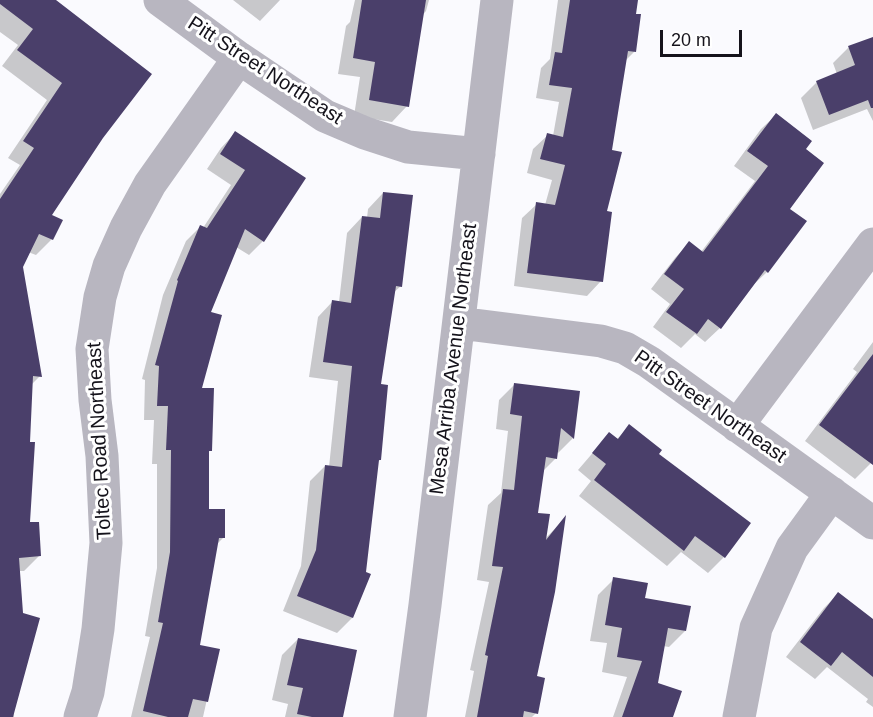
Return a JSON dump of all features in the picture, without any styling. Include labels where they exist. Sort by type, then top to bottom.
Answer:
[{"type":"street","name":"Pitt Street Northeast","points":[[160,0],[239,58],[325,116],[365,133],[408,147],[479,154]]},
{"type":"street","name":"Mesa Arriba Avenue Northeast","points":[[410,717],[497,0]]},
{"type":"street","name":"Toltec Road Northeast","points":[[80,717],[88,692],[98,629],[106,543],[102,456],[92,349],[100,297],[109,266],[150,184],[239,58]]},
{"type":"street","points":[[737,426],[873,244]]},
{"type":"street","name":"Pitt Street Northeast","points":[[459,323],[601,341],[625,348],[649,362],[873,523]]},
{"type":"street","points":[[739,717],[756,628],[792,548],[832,493]]},
{"type":"building","points":[[0,0],[56,0],[152,74],[103,138],[52,215],[63,220],[53,240],[39,234],[23,267],[42,377],[33,376],[30,442],[35,442],[30,522],[39,522],[41,556],[19,558],[23,613],[40,618],[13,717],[0,717],[0,199],[34,148],[23,141],[62,83],[17,50],[33,29],[0,4]]},
{"type":"building","points":[[362,0],[426,0],[409,107],[369,100],[375,62],[353,58]]},
{"type":"building","points":[[570,0],[638,0],[636,14],[641,14],[636,52],[628,51],[612,150],[622,152],[607,211],[612,212],[603,282],[527,273],[536,202],[555,205],[565,165],[540,159],[547,133],[563,137],[572,88],[549,85],[555,52],[562,53]]},
{"type":"building","points":[[873,37],[873,108],[868,100],[829,115],[816,81],[855,65],[848,46]]},
{"type":"building","points":[[776,113],[812,141],[806,149],[824,163],[790,209],[807,221],[768,273],[765,270],[721,329],[708,319],[697,334],[666,312],[684,289],[664,274],[689,241],[703,252],[768,166],[747,151]]},
{"type":"building","points":[[235,131],[306,178],[264,242],[245,229],[211,312],[222,315],[202,388],[214,388],[212,451],[209,451],[209,509],[225,509],[225,538],[219,538],[200,645],[220,649],[208,702],[193,699],[188,717],[168,717],[143,711],[163,623],[158,622],[170,552],[171,450],[166,450],[168,406],[157,406],[159,366],[155,365],[177,280],[200,225],[207,228],[245,170],[220,154]]},
{"type":"building","points":[[383,192],[413,195],[402,287],[396,286],[381,384],[388,385],[381,460],[379,460],[366,572],[371,574],[353,618],[297,596],[316,550],[325,465],[342,467],[352,366],[323,362],[332,300],[351,303],[362,216],[380,218]]},
{"type":"building","points":[[873,354],[873,465],[819,425]]},
{"type":"building","points":[[514,383],[580,391],[574,439],[561,428],[557,459],[546,457],[538,513],[550,514],[546,540],[566,515],[555,592],[537,676],[545,678],[538,714],[524,711],[523,717],[477,717],[488,656],[485,655],[503,567],[492,566],[503,489],[514,490],[522,416],[510,414]]},
{"type":"building","points":[[629,424],[662,450],[659,454],[751,523],[725,558],[695,536],[684,551],[594,480],[606,464],[592,453],[609,432],[618,439]]},
{"type":"building","points":[[613,577],[648,583],[645,598],[691,606],[686,631],[668,628],[658,683],[682,691],[673,717],[622,717],[642,661],[617,657],[622,628],[605,625]]},
{"type":"building","points":[[838,592],[873,619],[873,677],[842,652],[831,666],[800,642]]},
{"type":"building","points":[[298,638],[357,650],[343,717],[312,717],[297,714],[303,688],[287,685]]}]
